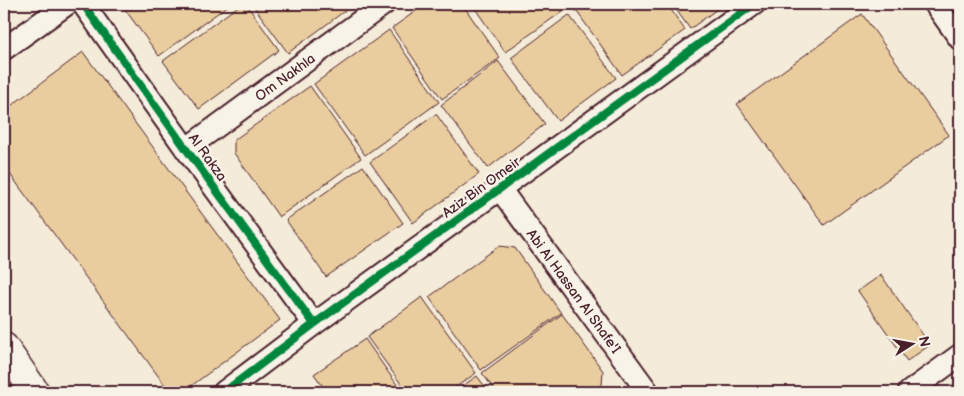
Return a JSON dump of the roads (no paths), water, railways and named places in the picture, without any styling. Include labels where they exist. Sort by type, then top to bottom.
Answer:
[{"type":"main road","points":[[4,347],[35,392]]},
{"type":"street","points":[[4,49],[67,4]]},
{"type":"street","name":"Al Rakza","points":[[83,4],[314,324]]},
{"type":"street","name":"Om Nakhla","points":[[186,149],[384,4]]},
{"type":"street","name":"Aziz Bin Omeir","points":[[224,392],[314,324],[754,4]]},
{"type":"street","points":[[935,4],[960,39]]},
{"type":"street","name":"Abi Al Hassan Al Shafe'I","points":[[500,189],[637,388]]},
{"type":"street","points":[[908,392],[960,355]]}]
